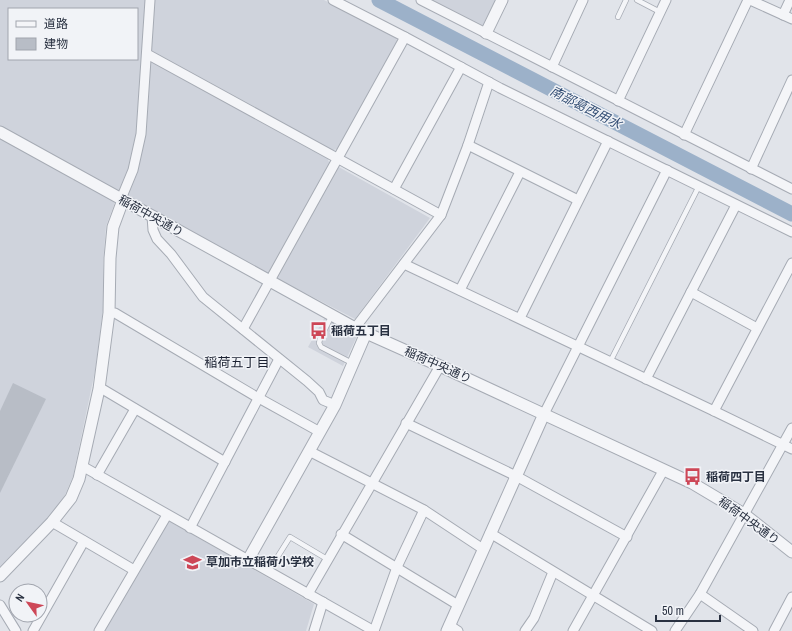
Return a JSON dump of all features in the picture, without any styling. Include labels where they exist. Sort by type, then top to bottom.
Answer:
[{"type":"street","points":[[0,576],[52,522],[71,498],[82,466],[99,389],[109,313],[112,227],[133,170],[141,134],[150,0]]},
{"type":"street","points":[[333,0],[489,82],[792,232]]},
{"type":"street","points":[[421,0],[792,190]]},
{"type":"street","points":[[486,33],[502,0]]},
{"type":"street","points":[[552,67],[583,0]]},
{"type":"street","points":[[618,101],[666,0]]},
{"type":"street","points":[[684,135],[749,0],[792,19]]},
{"type":"street","points":[[783,15],[790,0]]},
{"type":"street","points":[[243,329],[405,37]]},
{"type":"street","points":[[147,54],[441,215]]},
{"type":"street","points":[[394,189],[461,67]]},
{"type":"street","points":[[750,169],[792,80]]},
{"type":"street","points":[[356,328],[441,215],[468,145],[489,82]]},
{"type":"street","name":"稲荷中央通り","points":[[0,132],[356,328],[544,414],[710,493],[744,514],[792,552]]},
{"type":"street","points":[[520,318],[608,141]]},
{"type":"street","points":[[468,145],[578,200]]},
{"type":"street","points":[[452,629],[458,605],[544,414],[667,170]]},
{"type":"street","points":[[460,290],[520,172]]},
{"type":"street","points":[[646,379],[736,205]]},
{"type":"street","points":[[152,216],[153,230],[157,239],[171,254],[203,297],[319,392],[323,400],[335,405]]},
{"type":"street","points":[[714,411],[792,263]]},
{"type":"street","points":[[404,264],[792,449]]},
{"type":"street","points":[[691,292],[757,328]]},
{"type":"street","points":[[109,313],[115,313],[259,398],[320,432]]},
{"type":"street","points":[[248,560],[335,405],[366,333]]},
{"type":"street","points":[[190,528],[279,359]]},
{"type":"street","points":[[308,594],[440,366]]},
{"type":"street","points":[[99,389],[104,390],[225,462]]},
{"type":"street","points":[[97,475],[135,409]]},
{"type":"street","points":[[406,423],[516,476],[627,537]]},
{"type":"street","points":[[675,631],[700,594],[792,428]]},
{"type":"street","points":[[309,451],[424,510],[483,549]]},
{"type":"street","points":[[82,466],[374,631],[397,567],[424,510]]},
{"type":"street","points":[[574,631],[664,471]]},
{"type":"street","points":[[99,631],[167,515]]},
{"type":"street","points":[[52,522],[134,570]]},
{"type":"street","points":[[490,533],[652,631]]},
{"type":"street","points":[[342,534],[458,605]]},
{"type":"street","points":[[33,631],[84,542]]},
{"type":"street","points":[[525,631],[534,618],[553,572]]},
{"type":"street","points":[[700,594],[753,631]]},
{"type":"street","points":[[774,631],[792,597]]},
{"type":"street","points":[[314,631],[323,602]]},
{"type":"street","points":[[0,605],[16,631]]},
{"type":"lane","points":[[618,17],[626,0]]},
{"type":"lane","points":[[637,0],[660,12]]},
{"type":"lane","points":[[610,362],[699,186]]},
{"type":"lane","points":[[332,315],[319,343],[321,347],[353,363]]},
{"type":"lane","points":[[268,572],[290,537],[327,559]]},
{"type":"shaded area","points":[[0,0],[324,0],[396,36],[397,41],[338,149],[333,150],[328,161],[430,218],[355,319],[280,280],[117,190],[114,205],[106,226],[103,263],[104,302],[95,371],[73,476],[62,502],[0,568]]},
{"type":"shaded area","points":[[431,0],[495,0],[484,25],[481,25]]},
{"type":"shaded area","points":[[325,317],[358,334],[343,366],[308,347]]},
{"type":"shaded area","name":"草加市立稲荷小学校","points":[[169,521],[314,604],[306,631],[104,631]]},
{"type":"building","points":[[13,383],[46,399],[0,493],[0,411]]},
{"type":"waterway","name":"南部葛西用水","points":[[379,0],[792,214]]},
{"type":"place","name":"稲荷五丁目","points":[[318,331]]},
{"type":"place","name":"稲荷四丁目","points":[[693,477]]},
{"type":"place","name":"草加市立稲荷小学校","points":[[193,562]]},
{"type":"district","name":"稲荷五丁目","points":[[237,362]]}]
